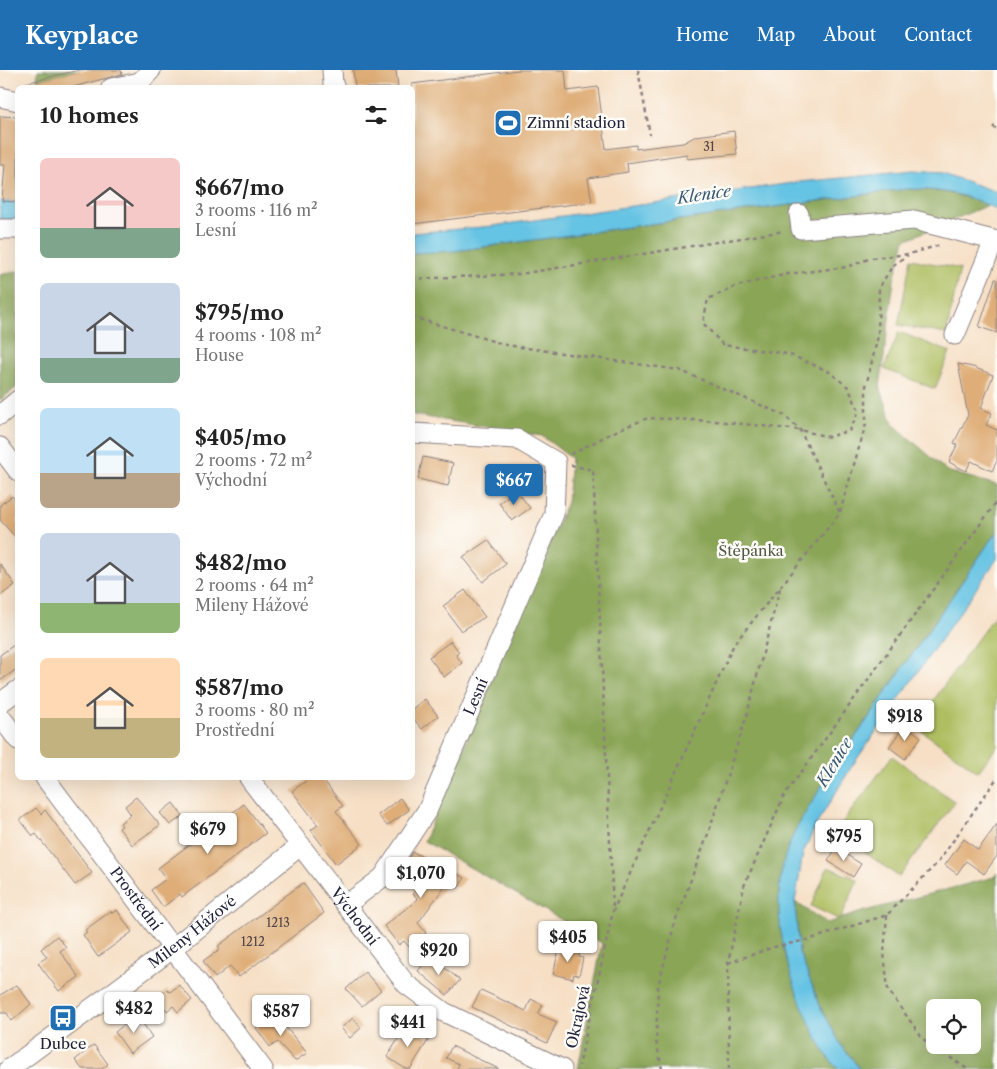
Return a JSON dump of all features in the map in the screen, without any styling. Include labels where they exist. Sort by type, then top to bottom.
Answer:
[{"type":"street","points":[[126,85],[140,82],[151,70]]},
{"type":"street","points":[[332,70],[334,85]]},
{"type":"street","points":[[0,97],[15,100]]},
{"type":"street","points":[[800,221],[914,220],[996,241],[955,335]]},
{"type":"street","points":[[0,229],[15,229]]},
{"type":"street","points":[[0,415],[15,402]]},
{"type":"street","points":[[415,433],[517,439],[556,462]]},
{"type":"street","points":[[0,447],[15,467]]},
{"type":"street","name":"Lesní","points":[[346,905],[383,877],[428,810],[554,514],[556,462]]},
{"type":"street","points":[[0,703],[15,692]]},
{"type":"street","points":[[0,716],[15,736]]},
{"type":"street","name":"Prostřední","points":[[46,780],[263,1069]]},
{"type":"street","name":"Východní","points":[[251,780],[406,984],[444,1012],[562,1069]]},
{"type":"street","name":"Mileny Hážové","points":[[9,1069],[172,949],[301,845]]},
{"type":"path","points":[[638,70],[650,135]]},
{"type":"path","points":[[993,126],[997,130]]},
{"type":"path","points":[[415,279],[520,274],[800,221]]},
{"type":"path","points":[[556,462],[620,429],[648,418],[715,420],[800,430],[829,437],[850,430],[859,411],[848,387],[828,371],[788,354],[723,345],[702,323],[708,299],[737,286],[781,275],[847,268],[870,258],[909,254],[946,243]]},
{"type":"path","points":[[613,911],[734,644],[840,513],[866,424],[866,386],[878,336],[879,288],[893,265],[909,254]]},
{"type":"path","points":[[415,318],[506,345],[679,370],[784,415],[800,430],[840,513]]},
{"type":"path","points":[[556,462],[593,470],[613,911]]},
{"type":"path","points":[[729,1069],[728,963],[744,886],[784,796],[997,501]]},
{"type":"path","points":[[662,1069],[656,1041],[658,986],[675,922],[708,834],[746,718],[780,587]]},
{"type":"path","points":[[728,963],[774,947],[811,939],[887,916],[939,861],[997,778]]},
{"type":"path","name":"Okrajová","points":[[578,1069],[613,911]]},
{"type":"path","points":[[887,916],[884,953],[888,990],[923,1039],[967,1069]]},
{"type":"green space","points":[[38,70],[80,70],[37,80]]},
{"type":"green space","name":"Štěpánka","points":[[906,189],[948,193],[988,205],[905,240],[894,280],[880,387],[893,424],[947,471],[997,485],[997,531],[851,743],[800,822],[783,946],[802,1003],[813,1028],[821,1045],[838,1069],[578,1069],[602,943],[424,841],[567,502],[571,458],[542,436],[415,415],[415,253],[454,251]]},
{"type":"green space","points":[[911,259],[960,269],[946,334],[898,325]]},
{"type":"green space","points":[[15,271],[15,389],[0,400],[0,275]]},
{"type":"green space","points":[[899,332],[950,352],[935,389],[884,369]]},
{"type":"green space","points":[[997,612],[997,746],[978,772],[915,726]]},
{"type":"green space","points":[[892,756],[955,802],[899,877],[836,831]]},
{"type":"green space","points":[[828,867],[858,880],[840,920],[811,906]]},
{"type":"green space","points":[[997,873],[997,1069],[860,1069],[841,1045],[821,1008],[799,952],[795,902],[827,923],[994,877]]},
{"type":"water","points":[[913,171],[942,173],[997,192],[997,210],[964,196],[930,190],[906,189],[454,251],[415,253],[415,233],[493,226],[799,182]]},
{"type":"water","points":[[0,201],[15,202],[15,220],[0,219]]},
{"type":"water","points":[[997,531],[997,559],[852,766],[816,825],[803,853],[795,902],[799,952],[821,1008],[841,1045],[860,1069],[838,1069],[823,1049],[811,1025],[796,991],[784,950],[779,908],[782,867],[788,847],[823,784]]},
{"type":"building","points":[[79,70],[121,70],[122,74],[80,85],[26,85],[26,83]]},
{"type":"building","points":[[353,70],[396,70],[398,85],[355,85]]},
{"type":"building","name":"Zimní stadion","points":[[518,70],[565,70],[567,91],[598,87],[606,149],[636,145],[636,149],[683,143],[696,136],[734,131],[737,154],[687,159],[687,154],[627,163],[628,172],[588,178],[592,202],[415,224],[415,85],[412,84]]},
{"type":"building","points":[[0,116],[15,117],[15,202],[2,201],[5,165],[0,165]]},
{"type":"building","points":[[995,279],[997,279],[997,333],[979,327]]},
{"type":"building","points":[[958,364],[973,367],[993,375],[981,408],[992,413],[986,425],[997,430],[997,461],[992,471],[971,461],[966,471],[949,462],[957,445],[954,443],[968,415]]},
{"type":"building","points":[[423,457],[453,463],[448,486],[418,479]]},
{"type":"building","points":[[516,490],[530,508],[512,521],[499,503]]},
{"type":"building","points":[[12,496],[15,500],[15,537],[0,520],[0,505]]},
{"type":"building","points":[[488,540],[506,564],[483,582],[463,557]]},
{"type":"building","points":[[0,564],[15,585],[0,596]]},
{"type":"building","points":[[465,590],[485,617],[461,631],[443,606]]},
{"type":"building","points":[[451,641],[459,652],[456,655],[462,663],[444,677],[429,657]]},
{"type":"building","points":[[15,644],[15,670],[0,681],[0,655]]},
{"type":"building","points":[[425,699],[438,716],[422,729],[415,721],[415,707]]},
{"type":"building","points":[[905,725],[921,737],[905,759],[889,747]]},
{"type":"building","points":[[307,780],[324,780],[343,806],[336,811],[362,844],[336,864],[311,830],[318,825],[292,791]]},
{"type":"building","points":[[136,797],[160,825],[132,845],[119,828],[122,826],[120,823],[131,815],[125,806]]},
{"type":"building","points":[[400,798],[409,810],[387,826],[378,815]]},
{"type":"building","points":[[173,803],[183,816],[170,825],[160,813]]},
{"type":"building","points":[[244,804],[266,833],[182,897],[180,894],[163,907],[151,890],[166,879],[158,868]]},
{"type":"building","points":[[36,808],[41,814],[45,810],[92,873],[75,885],[36,834],[33,836],[20,820]]},
{"type":"building","points":[[997,824],[997,856],[984,874],[966,861],[957,874],[945,865],[964,839],[978,850]]},
{"type":"building","points":[[836,848],[861,864],[853,877],[828,861]]},
{"type":"building","points":[[413,852],[465,878],[458,888],[447,883],[418,923],[426,933],[409,947],[404,941],[399,945],[384,926],[418,899],[413,894],[424,876],[405,864]]},
{"type":"building","points":[[303,883],[324,913],[239,977],[230,966],[215,978],[203,961],[220,949],[218,946]]},
{"type":"building","points":[[117,910],[132,932],[98,957],[83,935],[87,932],[85,930],[111,911],[112,913]]},
{"type":"building","points":[[57,936],[66,947],[60,951],[79,977],[59,991],[38,963],[47,957],[41,949]]},
{"type":"building","points":[[560,946],[580,951],[579,957],[583,958],[579,976],[574,974],[573,979],[553,974]]},
{"type":"building","points":[[430,956],[460,980],[447,995],[418,971]]},
{"type":"building","points":[[365,972],[381,990],[362,1006],[346,989]]},
{"type":"building","points":[[17,985],[31,1004],[12,1021],[7,1013],[0,1013],[0,995]]},
{"type":"building","points":[[179,985],[192,1000],[178,1012],[173,1006],[167,1011],[157,998],[167,990],[170,992]]},
{"type":"building","points":[[481,990],[526,1011],[531,999],[543,1005],[538,1014],[557,1022],[547,1043],[472,1007]]},
{"type":"building","points":[[275,1014],[307,1053],[295,1061],[278,1042],[270,1047],[256,1028]]},
{"type":"building","points":[[137,1015],[152,1037],[130,1053],[115,1032]]},
{"type":"building","points":[[353,1018],[361,1028],[350,1038],[341,1028]]},
{"type":"building","points":[[407,1025],[429,1039],[410,1069],[406,1069],[387,1057]]},
{"type":"building","points":[[94,1045],[108,1064],[102,1069],[82,1069],[75,1060]]},
{"type":"building","points":[[452,1046],[499,1069],[457,1069],[459,1064],[446,1058]]},
{"type":"place","name":"Zimní stadion","points":[[508,123]]},
{"type":"place","name":"Dubce","points":[[63,1018]]},
{"type":"water label","name":"Klenice","points":[[704,194]]},
{"type":"water label","name":"Klenice","points":[[834,762]]}]
